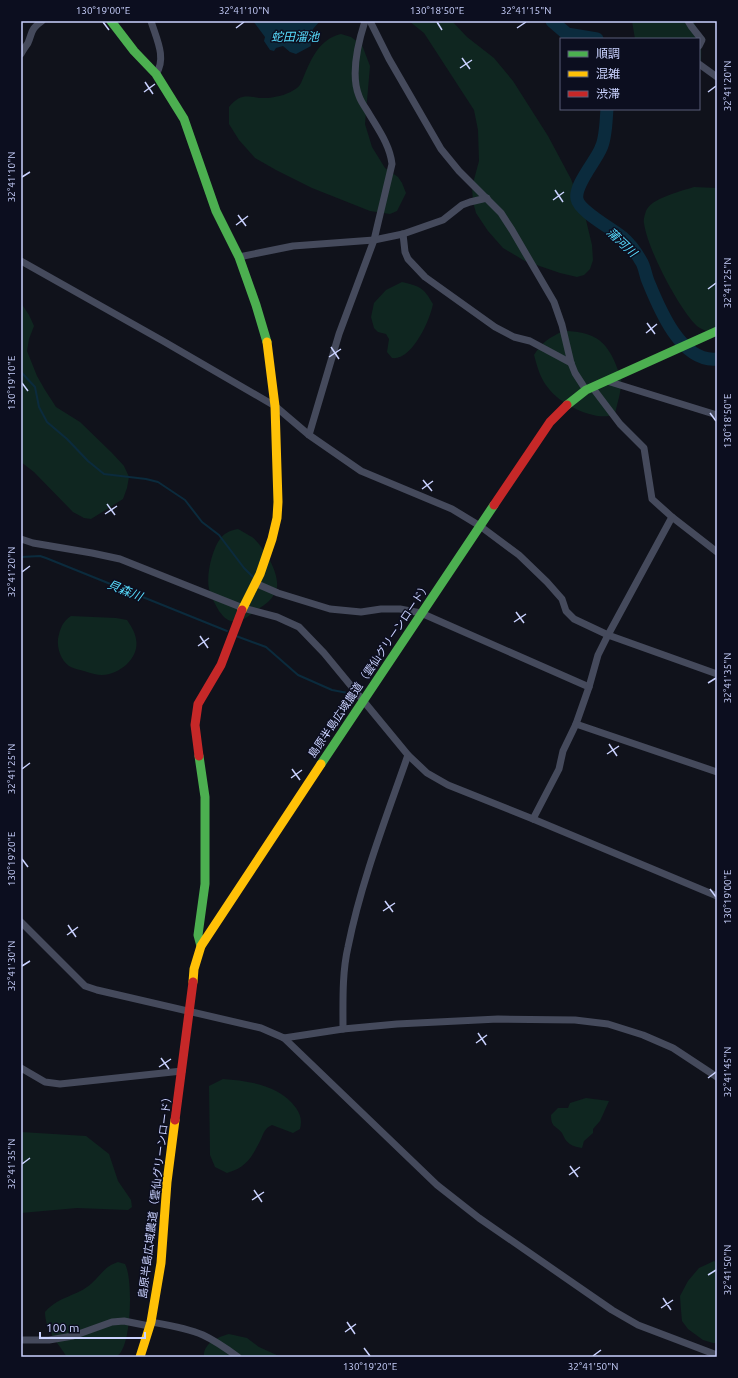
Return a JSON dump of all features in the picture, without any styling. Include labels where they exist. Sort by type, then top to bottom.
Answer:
[{"type":"street","points":[[21,54],[31,33],[42,21]]},
{"type":"street","points":[[111,21],[134,51],[156,74],[184,119],[216,211],[239,257],[256,305],[267,342],[275,406],[278,487],[277,518],[265,560],[243,608],[221,665],[198,704],[195,725],[205,797],[205,884],[198,935],[201,946]]},
{"type":"street","points":[[151,21],[160,50],[160,68],[156,74]]},
{"type":"street","points":[[309,435],[339,334],[374,240],[392,164],[391,153],[359,97],[356,85],[356,54],[365,21]]},
{"type":"street","points":[[370,21],[389,59],[441,149],[459,171],[501,213],[554,302],[575,373],[620,424],[644,448],[652,499],[672,517],[717,552]]},
{"type":"street","points":[[688,21],[690,26],[702,40],[700,44]]},
{"type":"street","points":[[700,65],[717,77]]},
{"type":"street","points":[[239,257],[293,246],[374,240],[403,234],[443,220],[462,205],[487,198]]},
{"type":"street","points":[[403,234],[405,252],[408,259],[425,276],[495,327],[514,337],[530,341],[571,363]]},
{"type":"street","points":[[21,261],[275,406],[309,435],[361,471],[452,509],[480,526],[519,554],[562,599],[566,611],[574,619],[608,635],[717,674]]},
{"type":"street","name":"島原半島広域農道（雲仙グリーンロード）","points":[[140,1357],[150,1324],[161,1263],[166,1182],[182,1072],[194,969],[201,946],[363,700],[550,422],[572,400],[589,389],[714,332]]},
{"type":"street","points":[[606,380],[717,415]]},
{"type":"street","points":[[533,819],[559,769],[563,751],[576,724],[598,656],[672,517]]},
{"type":"street","points":[[21,539],[120,559],[243,608],[277,617],[299,628],[324,652],[408,755],[427,773],[448,785],[717,896]]},
{"type":"street","points":[[255,583],[278,593],[330,609],[361,612],[381,609],[400,609],[421,613],[589,687]]},
{"type":"street","points":[[576,724],[717,772]]},
{"type":"street","points":[[343,1028],[344,976],[348,947],[363,888],[408,755]]},
{"type":"street","points":[[21,922],[85,986],[261,1028],[284,1038],[437,1185],[479,1218],[612,1310],[638,1325],[717,1355]]},
{"type":"street","points":[[284,1038],[343,1028],[397,1024],[498,1019],[575,1020],[608,1024],[643,1035],[673,1048],[717,1077]]},
{"type":"street","points":[[21,1068],[45,1082],[60,1084],[182,1072]]},
{"type":"street","points":[[21,1340],[49,1340],[73,1336],[112,1322],[124,1321],[183,1328],[203,1335],[218,1343],[238,1357]]},
{"type":"green space","points":[[409,21],[452,21],[467,37],[494,58],[513,81],[548,136],[571,179],[586,220],[592,245],[593,260],[590,269],[584,275],[577,277],[560,273],[525,261],[503,248],[488,231],[476,213],[473,202],[472,187],[479,161],[478,130],[474,110],[424,33]]},
{"type":"green space","points":[[632,21],[693,21],[697,28],[701,41],[700,70],[700,38],[635,38]]},
{"type":"green space","points":[[341,34],[351,37],[362,45],[370,66],[365,124],[372,147],[385,168],[398,177],[406,193],[397,211],[390,214],[370,211],[312,188],[276,170],[255,158],[239,140],[229,124],[229,107],[238,99],[247,96],[262,98],[276,97],[287,94],[297,88],[310,62],[322,44],[334,36]]},
{"type":"green space","points":[[694,187],[717,188],[717,334],[701,329],[697,326],[673,293],[657,262],[646,234],[644,222],[646,211],[654,202]]},
{"type":"green space","points":[[402,282],[421,288],[433,304],[424,329],[413,346],[399,357],[392,358],[387,352],[389,339],[386,334],[378,332],[374,328],[371,317],[374,303],[386,290]]},
{"type":"green space","points":[[21,303],[34,326],[29,339],[27,351],[37,376],[45,390],[56,407],[80,422],[112,453],[124,466],[129,477],[123,499],[91,519],[84,518],[73,512],[34,472],[21,462]]},
{"type":"green space","points":[[563,331],[573,331],[596,338],[612,356],[621,377],[621,390],[615,414],[599,416],[589,414],[570,406],[554,395],[543,381],[534,355],[546,341]]},
{"type":"green space","points":[[238,529],[252,537],[262,547],[275,571],[277,587],[273,596],[266,603],[244,619],[234,622],[223,616],[219,611],[209,589],[208,577],[212,556],[220,539],[228,532]]},
{"type":"green space","points":[[71,616],[116,618],[127,620],[134,631],[136,639],[135,653],[127,664],[121,669],[109,674],[96,674],[69,666],[60,654],[58,639],[62,626]]},
{"type":"green space","points":[[223,1079],[253,1083],[273,1089],[282,1094],[296,1108],[301,1121],[300,1129],[293,1133],[272,1125],[268,1127],[255,1151],[248,1160],[239,1168],[227,1173],[215,1167],[210,1155],[209,1086]]},
{"type":"green space","points":[[586,1098],[609,1101],[600,1121],[593,1129],[593,1133],[584,1141],[582,1148],[568,1143],[560,1130],[553,1124],[551,1115],[558,1108],[568,1108],[570,1103]]},
{"type":"green space","points":[[21,1132],[86,1136],[109,1154],[118,1181],[131,1200],[132,1207],[128,1210],[77,1208],[21,1213]]},
{"type":"green space","points":[[714,1261],[717,1263],[717,1343],[703,1340],[688,1329],[682,1321],[680,1296],[688,1281],[699,1268]]},
{"type":"green space","points":[[118,1262],[125,1264],[128,1271],[130,1294],[129,1320],[122,1351],[116,1357],[67,1357],[47,1325],[45,1312],[57,1302],[86,1288],[107,1268]]},
{"type":"green space","points":[[229,1334],[247,1338],[259,1347],[281,1357],[204,1357],[206,1348],[212,1341]]},
{"type":"water","name":"蛇田溜池","points":[[253,21],[320,21],[311,32],[311,46],[296,54],[290,52],[283,46],[276,48],[274,51],[270,50],[264,41],[265,37]]},
{"type":"waterway","name":"蒲河川","points":[[552,21],[567,34],[591,38]]},
{"type":"waterway","name":"蒲河川","points":[[607,110],[606,129],[603,144],[579,187],[577,193],[579,204],[589,214],[628,242],[635,251],[642,263],[665,319],[682,343],[693,352],[704,358],[717,359]]},
{"type":"waterway","points":[[21,372],[35,387],[39,407],[47,422],[67,439],[88,461],[104,474],[146,479],[158,482],[185,500],[202,522],[219,535],[244,568],[254,578]]},
{"type":"waterway","name":"貝森川","points":[[21,557],[40,556],[46,558],[227,631]]},
{"type":"waterway","name":"貝森川","points":[[236,636],[266,647],[298,675],[332,690],[353,694]]},
{"type":"traffic: fast","points":[[111,21],[134,51],[156,74],[184,119],[216,211],[239,257],[267,342]]},
{"type":"traffic: fast","points":[[567,405],[586,390],[717,331]]},
{"type":"traffic: fast","points":[[321,764],[494,505]]},
{"type":"traffic: fast","points":[[199,756],[205,797],[205,884],[198,935],[201,946]]},
{"type":"traffic: slow","points":[[242,610],[260,574],[272,539],[277,518],[278,502],[275,406],[267,342]]},
{"type":"traffic: slow","points":[[193,982],[194,969],[201,946],[321,764]]},
{"type":"traffic: slow","points":[[140,1357],[151,1322],[161,1263],[167,1182],[175,1120]]},
{"type":"traffic: jam","points":[[494,505],[550,422],[567,405]]},
{"type":"traffic: jam","points":[[199,756],[195,725],[198,704],[221,665],[242,610]]},
{"type":"traffic: jam","points":[[175,1120],[193,982]]}]
